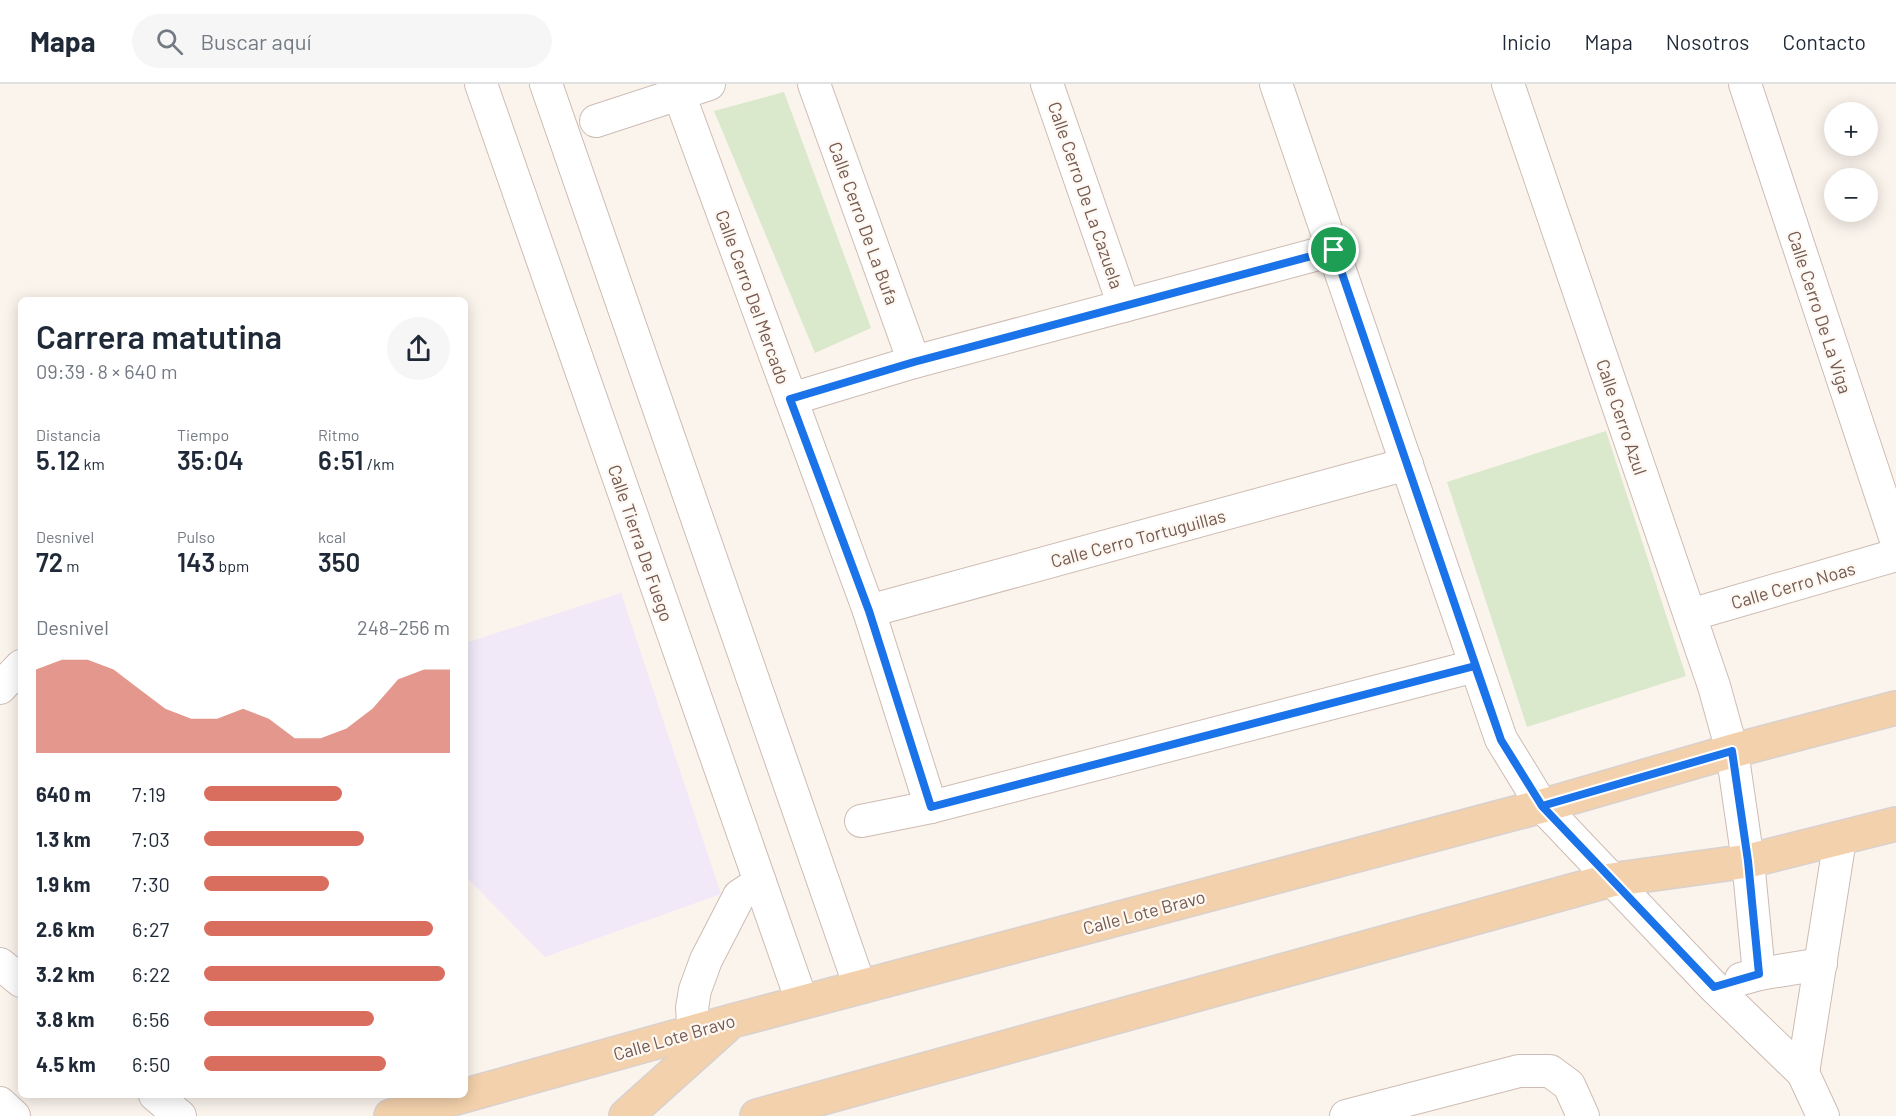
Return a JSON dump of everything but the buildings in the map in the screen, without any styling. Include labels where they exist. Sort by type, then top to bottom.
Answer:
[{"type":"main road","name":"Calle Lote Bravo","points":[[468,1095],[802,1002],[1542,806],[1732,751],[1896,708]]},
{"type":"main road","points":[[758,1116],[1611,880],[1748,861],[1896,825]]},
{"type":"main road","points":[[626,1116],[732,1021]]},
{"type":"main road","name":"Calle Lote Bravo","points":[[391,1116],[456,1098]]},
{"type":"street","name":"Calle Tierra De Fuego","points":[[481,84],[802,1002]]},
{"type":"street","points":[[546,84],[860,987]]},
{"type":"street","points":[[596,121],[709,84]]},
{"type":"street","name":"Calle Cerro De La Bufa","points":[[814,84],[914,362]]},
{"type":"street","name":"Calle Cerro De La Cazuela","points":[[1047,84],[1124,306]]},
{"type":"street","points":[[1276,84],[1501,740],[1542,806],[1714,987],[1803,1073],[1823,1116]]},
{"type":"street","name":"Calle Cerro Azul","points":[[1508,84],[1714,686],[1732,751],[1748,861],[1759,974]]},
{"type":"street","name":"Calle Cerro De La Viga","points":[[1745,84],[1896,540]]},
{"type":"street","name":"Calle Cerro Del Mercado","points":[[679,94],[869,611],[931,807]]},
{"type":"street","points":[[790,399],[914,362],[1334,250]]},
{"type":"street","name":"Calle Cerro Tortuguillas","points":[[869,611],[1407,464]]},
{"type":"street","name":"Calle Cerro Noas","points":[[1690,615],[1896,555]]},
{"type":"street","points":[[861,821],[931,807],[1475,666]]},
{"type":"street","points":[[0,688],[18,669]]},
{"type":"street","points":[[1803,1073],[1840,839]]},
{"type":"street","points":[[694,1032],[692,1008],[695,990],[706,960],[739,896],[760,882]]},
{"type":"street","points":[[0,964],[18,979]]},
{"type":"street","points":[[1714,987],[1759,974],[1821,964]]},
{"type":"street","points":[[1346,1116],[1519,1071],[1550,1071],[1569,1085],[1583,1116]]},
{"type":"street","points":[[159,1098],[180,1116]]},
{"type":"street","points":[[0,1103],[14,1116]]},
{"type":"shaded area","points":[[621,593],[721,894],[545,957],[468,879],[468,642]]},
{"type":"green space","points":[[784,92],[871,328],[815,353],[714,111]]},
{"type":"green space","points":[[1606,431],[1686,676],[1527,727],[1447,482]]},
{"type":"route","points":[[1334,250],[914,362],[790,399],[869,611],[931,807],[1475,666],[1501,740],[1542,806],[1714,987],[1759,974],[1748,861],[1732,751],[1542,806],[1501,740],[1334,250]]}]
